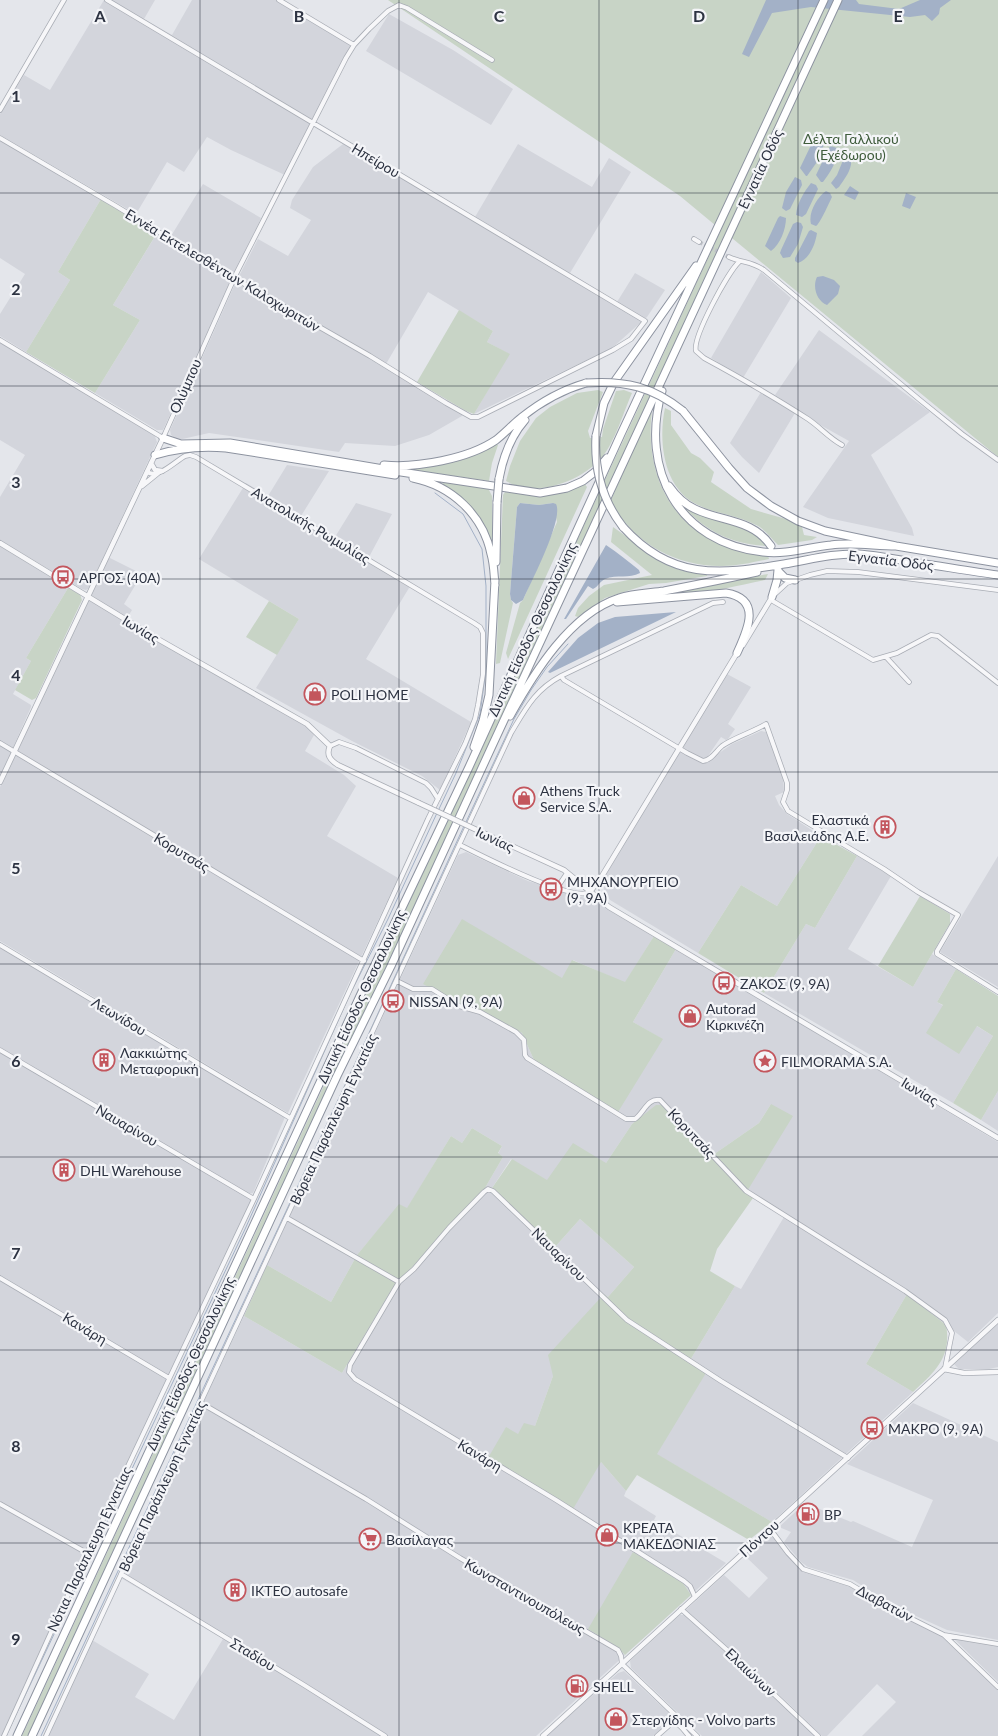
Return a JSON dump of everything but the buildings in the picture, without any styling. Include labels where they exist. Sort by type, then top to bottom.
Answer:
[{"type":"highway","name":"Εγνατία Οδός","points":[[704,256],[824,0]]},
{"type":"highway","name":"Εγνατία Οδός","points":[[681,339],[838,0]]},
{"type":"highway","name":"Δυτική Είσοδος Θεσσαλονίκης","points":[[17,1736],[360,996],[469,767],[704,256]]},
{"type":"highway","points":[[704,256],[614,382],[604,404],[596,436],[596,460],[601,485],[612,510],[623,526],[638,542],[667,561],[688,568],[718,572],[784,564]]},
{"type":"highway","name":"Δυτική Είσοδος Θεσσαλονίκης","points":[[32,1736],[681,339]]},
{"type":"highway","points":[[681,339],[662,391],[657,411],[655,441],[656,454],[666,488],[672,499],[691,521],[722,542],[739,548],[779,553],[833,544],[896,546]]},
{"type":"highway","points":[[359,464],[391,466],[456,458],[482,448],[552,396],[572,387],[586,383],[610,382],[628,384],[663,397],[683,411],[742,482],[756,496],[771,506],[812,527],[896,546]]},
{"type":"highway","points":[[469,767],[489,695],[499,479],[504,455],[510,442],[519,426],[533,410]]},
{"type":"highway","points":[[162,438],[180,444],[230,443],[401,472],[532,492],[550,492],[567,488],[591,476],[604,463],[621,434]]},
{"type":"highway","points":[[162,438],[168,444],[180,449]]},
{"type":"highway","points":[[155,456],[180,449],[226,448],[408,477],[439,487],[465,505],[478,522],[492,555],[495,585]]},
{"type":"highway","points":[[663,478],[674,494],[687,505],[747,526],[761,534],[771,546]]},
{"type":"highway","name":"Εγνατία Οδός","points":[[896,546],[998,563]]},
{"type":"highway","name":"Εγνατία Οδός","points":[[784,564],[833,555],[859,554],[998,575]]},
{"type":"highway","points":[[492,746],[527,687],[565,636],[585,616],[607,603],[631,595],[740,576],[784,564]]},
{"type":"highway","points":[[771,599],[778,571],[785,578],[795,580]]},
{"type":"highway","points":[[607,603],[726,593],[736,596],[744,601],[750,614],[748,627],[737,654]]},
{"type":"street","points":[[0,110],[64,0]]},
{"type":"street","name":"Ηπείρου","points":[[107,0],[645,321]]},
{"type":"street","points":[[279,0],[354,45]]},
{"type":"street","name":"Ολύμπου","points":[[0,782],[155,456],[234,278],[354,45],[395,6],[404,6],[492,60]]},
{"type":"street","name":"Εννέα Εκτελεσθέντων Καλοχωριτών","points":[[0,138],[471,417],[478,417],[613,350],[631,339],[645,321]]},
{"type":"street","points":[[694,239],[699,242]]},
{"type":"street","points":[[729,257],[739,262],[750,262],[764,270],[920,400],[998,460]]},
{"type":"street","points":[[739,262],[728,276],[704,323],[696,343],[696,351],[704,358],[763,390],[811,421],[833,440],[842,445]]},
{"type":"street","points":[[0,340],[162,438]]},
{"type":"street","name":"Ανατολικής Ρωμυλίας","points":[[160,472],[185,456],[196,457],[474,622]]},
{"type":"street","points":[[151,463],[155,470],[160,472]]},
{"type":"street","points":[[147,472],[152,474],[160,472]]},
{"type":"street","points":[[139,489],[160,472]]},
{"type":"street","name":"Ιωνίας","points":[[0,543],[156,638],[300,720],[313,729],[330,746],[328,754],[334,762],[567,873],[609,906],[998,1138]]},
{"type":"street","points":[[460,845],[526,876],[557,888],[587,894],[602,876],[771,599],[782,586],[795,580],[827,572],[858,572],[998,590]]},
{"type":"street","points":[[771,599],[873,660],[886,657],[931,635],[938,636],[998,683]]},
{"type":"street","name":"Βόρεια Παράπλευρη Εγνατίας","points":[[46,1736],[520,717],[537,693],[549,682],[713,603],[723,602]]},
{"type":"street","name":"Νότια Παράπλευρη Εγνατίας","points":[[4,1736],[86,1553],[254,1200],[290,1118],[465,744],[475,719],[483,674],[484,650],[482,630],[474,622]]},
{"type":"street","points":[[886,657],[909,682]]},
{"type":"street","points":[[561,676],[564,680],[698,759],[707,760],[723,746],[766,724],[787,783],[783,802],[788,811],[958,915],[937,954],[998,992]]},
{"type":"street","points":[[330,746],[339,742],[356,748],[426,783],[438,799]]},
{"type":"street","name":"Κορυτσάς","points":[[0,743],[364,961]]},
{"type":"street","points":[[557,888],[567,873]]},
{"type":"street","name":"Λεωνίδου","points":[[0,945],[290,1118]]},
{"type":"street","name":"Κορυτσάς","points":[[397,981],[413,988],[432,989],[459,1006],[480,1012],[516,1032],[524,1040],[527,1058],[626,1119],[636,1118],[649,1103],[654,1100],[660,1100],[746,1191],[890,1281],[945,1320],[952,1333],[944,1369]]},
{"type":"street","name":"Ναυαρίνου","points":[[0,1050],[254,1200]]},
{"type":"street","name":"Ναυαρίνου","points":[[399,1282],[414,1270],[449,1228],[484,1192],[490,1189],[627,1320],[721,1381],[848,1458]]},
{"type":"street","points":[[288,1218],[399,1282]]},
{"type":"street","name":"Κανάρη","points":[[0,1278],[169,1378]]},
{"type":"street","name":"Κανάρη","points":[[399,1282],[350,1365],[349,1372],[351,1376],[556,1500],[684,1581],[692,1589],[695,1597]]},
{"type":"street","name":"Πόντου","points":[[543,1736],[998,1320]]},
{"type":"street","points":[[944,1369],[964,1373],[998,1372]]},
{"type":"street","name":"Κωνσταντινουπόλεως","points":[[201,1403],[366,1499],[468,1563],[618,1650],[622,1664],[697,1736]]},
{"type":"street","points":[[0,1504],[86,1553]]},
{"type":"street","name":"Διαβατών","points":[[770,1529],[788,1553],[804,1569],[850,1584],[890,1608],[944,1635],[998,1687]]},
{"type":"street","name":"Σταδίου","points":[[121,1574],[385,1736]]},
{"type":"street","name":"Ελαιώνων","points":[[682,1609],[818,1736]]},
{"type":"street","points":[[944,1635],[998,1644]]},
{"type":"street","points":[[657,1736],[675,1722],[689,1736]]},
{"type":"street","points":[[0,1727],[6,1731]]},
{"type":"shaded area","points":[[104,0],[155,0],[144,19],[172,35],[192,0],[277,0],[348,43],[351,47],[285,175],[207,137],[184,172],[167,162],[136,214],[0,135],[0,114],[24,75],[50,90]]},
{"type":"shaded area","points":[[389,14],[453,50],[513,89],[491,125],[366,51]]},
{"type":"shaded area","points":[[0,140],[101,199],[58,272],[70,280],[26,352],[0,336],[0,314],[25,274],[0,258]]},
{"type":"shaded area","points":[[347,141],[475,217],[518,144],[592,187],[609,158],[631,172],[570,273],[617,302],[635,273],[665,290],[647,317],[612,348],[474,414],[509,354],[487,342],[493,331],[428,292],[386,364],[466,411],[462,416],[429,435],[395,446],[345,443],[339,452],[209,433],[178,440],[171,435],[170,430],[235,284],[258,239],[288,256],[311,220],[290,208],[292,200],[313,167]]},
{"type":"shaded area","points":[[203,184],[261,218],[163,430],[157,430],[95,393],[140,320],[113,305],[159,230],[171,236]]},
{"type":"shaded area","points":[[761,272],[791,298],[743,378],[711,358]]},
{"type":"shaded area","points":[[819,330],[930,412],[871,455],[912,528],[914,536],[828,518],[803,507],[849,441],[815,422],[775,395]]},
{"type":"shaded area","points":[[0,341],[154,434],[157,442],[89,588],[86,590],[0,540],[0,497],[25,455],[0,440]]},
{"type":"shaded area","points":[[761,392],[795,413],[759,473],[730,443]]},
{"type":"shaded area","points":[[287,465],[329,471],[301,516],[335,537],[356,503],[392,514],[369,557],[412,583],[366,659],[471,722],[440,790],[422,776],[352,741],[256,688],[299,619],[199,559],[246,483],[268,496]]},
{"type":"shaded area","points":[[0,546],[68,588],[26,658],[31,661],[13,694],[31,705],[31,707],[0,777]]},
{"type":"shaded area","points":[[108,557],[142,574],[124,604],[132,610],[127,618],[91,595]]},
{"type":"shaded area","points":[[89,600],[307,726],[314,735],[305,751],[344,775],[356,786],[327,836],[398,878],[288,1113],[0,941],[0,787],[84,606]]},
{"type":"shaded area","points":[[727,674],[751,687],[728,724],[735,729],[728,739],[726,740],[721,737],[708,756],[712,758],[732,744],[761,731],[766,732],[783,776],[784,792],[775,796],[779,805],[787,814],[821,836],[777,906],[741,885],[698,953],[610,900],[603,886],[604,878]]},
{"type":"shaded area","points":[[466,852],[528,881],[595,901],[654,936],[625,983],[573,960],[562,979],[462,920],[459,1004],[474,1007],[522,1033],[534,1060],[617,1111],[662,1039],[633,1022],[676,949],[998,1142],[998,1313],[968,1342],[907,1294],[866,1364],[913,1392],[772,1522],[656,1454],[705,1373],[689,1362],[735,1286],[741,1289],[784,1217],[746,1193],[771,1104],[759,1123],[710,1157],[662,1105],[632,1124],[606,1163],[547,1181],[511,1159],[492,1188],[555,1247],[580,1219],[634,1267],[608,1297],[604,1294],[553,1376],[535,1426],[518,1434],[488,1458],[601,1462],[626,1491],[624,1496],[656,1516],[654,1520],[726,1563],[691,1595],[683,1583],[588,1629],[617,1647],[625,1655],[536,1736],[47,1736],[92,1640],[149,1674],[135,1697],[174,1720],[223,1639],[121,1578],[244,1316],[342,1373],[392,1289],[485,1188],[503,1157],[498,1154],[502,1146],[472,1128],[462,1143],[451,1136],[407,1209],[399,1205],[357,1255],[331,1302],[267,1265],[458,855]]},
{"type":"shaded area","points":[[857,856],[891,876],[848,949],[913,987],[932,954],[956,969],[937,1002],[993,1036],[953,1103],[764,993],[806,924],[815,928]]},
{"type":"shaded area","points":[[998,856],[998,987],[940,952]]},
{"type":"shaded area","points":[[0,948],[285,1117],[253,1193],[247,1194],[0,1047]]},
{"type":"shaded area","points":[[0,1049],[254,1199],[169,1378],[4,1736],[0,1736]]},
{"type":"shaded area","points":[[998,1091],[998,1131],[981,1120]]},
{"type":"shaded area","points":[[998,1324],[998,1367],[989,1369],[959,1369],[954,1364]]},
{"type":"shaded area","points":[[913,1403],[998,1442],[998,1640],[947,1630],[894,1606],[853,1580],[808,1567],[801,1562],[784,1542],[791,1532],[779,1527],[805,1503],[851,1522],[853,1521],[912,1547],[933,1500],[847,1464]]},
{"type":"shaded area","points":[[766,1535],[773,1537],[802,1569],[809,1573],[856,1588],[941,1635],[998,1690],[998,1736],[862,1736],[896,1702],[877,1684],[827,1736],[822,1736],[686,1610],[724,1575],[749,1598],[768,1578],[744,1555]]},
{"type":"shaded area","points":[[680,1615],[686,1615],[816,1736],[702,1736],[631,1668],[630,1661]]},
{"type":"shaded area","points":[[960,1639],[998,1645],[998,1682],[955,1640]]},
{"type":"shaded area","points":[[624,1671],[674,1718],[653,1736],[546,1736],[618,1673]]},
{"type":"green space","name":"Δέλτα Γαλλικού (Εχέδωρου)","points":[[388,0],[998,0],[998,457],[727,234],[28,1736],[22,1736],[721,230],[680,196]]},
{"type":"green space","points":[[101,199],[157,233],[113,305],[140,320],[95,393],[26,352],[70,280],[58,272]]},
{"type":"green space","points":[[459,310],[493,331],[487,342],[510,354],[474,414],[417,382]]},
{"type":"green space","points":[[598,390],[603,392],[588,431],[590,438],[602,437],[616,391],[624,390],[632,393],[607,450],[595,464],[576,477],[554,486],[543,488],[518,487],[506,481],[520,441],[536,418],[550,407],[577,393]]},
{"type":"green space","points":[[653,404],[651,448],[662,488],[672,506],[686,522],[703,535],[734,549],[768,555],[769,559],[728,566],[688,562],[672,557],[643,540],[619,515],[611,500]]},
{"type":"green space","points":[[665,408],[671,411],[671,425],[691,453],[700,458],[714,472],[711,482],[751,509],[786,519],[802,527],[804,535],[817,537],[812,540],[778,545],[765,531],[756,525],[705,508],[686,498],[670,476],[666,462],[662,434]]},
{"type":"green space","points":[[497,444],[489,481],[413,470],[412,468],[462,460]]},
{"type":"green space","points":[[442,482],[488,488],[492,496],[491,542],[471,509]]},
{"type":"green space","points":[[584,483],[587,487],[508,659],[506,653],[520,603],[557,522],[553,503],[539,505],[520,503],[517,507],[510,594],[513,603],[500,663],[496,664],[503,495],[505,492],[553,495]]},
{"type":"green space","points":[[680,503],[753,530],[767,546],[741,542],[719,534],[699,521]]},
{"type":"green space","points":[[613,527],[664,563],[684,571],[708,573],[707,576],[649,584],[605,598],[578,617],[575,616],[578,608],[589,596],[604,585],[652,575],[611,542]]},
{"type":"green space","points":[[768,574],[765,580],[716,590],[691,593],[667,592]]},
{"type":"green space","points":[[68,588],[80,594],[82,600],[36,698],[32,700],[15,690],[31,661],[26,658]]},
{"type":"green space","points":[[269,601],[299,619],[277,655],[246,637]]},
{"type":"green space","points":[[821,836],[857,856],[815,928],[806,924],[764,993],[698,953],[741,885],[777,906]]},
{"type":"green space","points":[[920,896],[950,914],[950,924],[913,987],[878,966]]},
{"type":"green space","points":[[462,919],[562,978],[572,960],[625,982],[654,936],[676,949],[633,1022],[663,1039],[618,1112],[534,1060],[522,1033],[474,1007],[460,1004],[423,984]]},
{"type":"green space","points":[[956,969],[998,996],[998,1091],[981,1120],[953,1103],[993,1036],[977,1026],[959,1054],[926,1033],[943,1005],[937,1002]]},
{"type":"green space","points":[[771,1104],[793,1116],[746,1193],[753,1198],[717,1249],[710,1271],[735,1286],[689,1362],[706,1373],[657,1454],[772,1522],[749,1540],[637,1475],[626,1491],[601,1462],[573,1509],[488,1458],[506,1427],[518,1434],[524,1423],[535,1426],[553,1376],[548,1355],[604,1294],[608,1297],[634,1267],[580,1219],[555,1247],[492,1188],[512,1159],[547,1180],[573,1143],[606,1163],[632,1124],[656,1105],[662,1105],[710,1157],[759,1123]]},
{"type":"green space","points":[[472,1128],[502,1146],[498,1153],[503,1157],[485,1188],[392,1289],[342,1373],[244,1316],[267,1265],[331,1302],[357,1255],[399,1204],[407,1208],[451,1136],[462,1143]]},
{"type":"green space","points":[[907,1294],[946,1325],[947,1336],[944,1355],[940,1363],[913,1392],[866,1364]]},
{"type":"green space","points":[[633,1552],[683,1583],[691,1595],[625,1655],[617,1647],[588,1629]]},
{"type":"water","points":[[766,0],[856,0],[859,4],[899,9],[920,0],[951,0],[940,8],[939,14],[932,21],[925,15],[910,17],[811,7],[772,13],[749,57],[742,54]]},
{"type":"water","points":[[814,139],[819,139],[824,144],[817,162],[806,176],[800,168]]},
{"type":"water","points":[[830,146],[837,148],[837,156],[831,170],[823,182],[821,182],[816,175]]},
{"type":"water","points":[[846,153],[851,157],[850,169],[836,189],[831,183],[837,175]]},
{"type":"water","points":[[795,177],[801,180],[802,185],[790,209],[786,211],[782,208],[786,192]]},
{"type":"water","points":[[811,183],[816,185],[818,189],[806,214],[802,217],[796,215],[801,198]]},
{"type":"water","points":[[850,186],[859,192],[855,200],[844,195]]},
{"type":"water","points":[[826,191],[832,197],[816,226],[811,224],[810,220],[812,210]]},
{"type":"water","points":[[906,193],[916,197],[910,209],[902,206]]},
{"type":"water","points":[[780,216],[786,218],[785,227],[780,241],[771,251],[765,246]]},
{"type":"water","points":[[801,223],[803,227],[798,244],[790,257],[783,258],[780,253],[781,250],[793,224]]},
{"type":"water","points":[[811,230],[817,233],[815,243],[808,255],[798,263],[795,261],[795,258]]},
{"type":"water","points":[[823,276],[834,280],[840,286],[838,294],[827,305],[818,297],[815,289],[817,277]]},
{"type":"water","points":[[520,503],[539,505],[553,503],[556,504],[557,512],[551,536],[539,566],[523,600],[516,604],[511,600],[510,594],[517,507]]},
{"type":"water","points":[[606,545],[639,570],[640,573],[632,576],[605,579],[593,589],[588,586],[566,619],[564,619]]},
{"type":"water","points":[[676,612],[550,673],[548,672],[578,638],[598,623],[615,617]]},
{"type":"waterway","points":[[435,493],[463,514],[482,549],[486,586],[486,670],[480,714],[439,809]]},
{"type":"waterway","points":[[466,822],[514,719],[547,667],[568,644]]},
{"type":"waterway","points":[[6,1736],[246,1227],[350,994],[388,919],[437,813]]},
{"type":"waterway","points":[[41,1736],[464,826]]},
{"type":"tunnel","points":[[699,242],[729,257]]},
{"type":"place","name":"ΑΡΓΟΣ (40Α)","points":[[63,577]]},
{"type":"place","name":"POLI HOME","points":[[315,694]]},
{"type":"place","name":"Athens Truck Service S.A.","points":[[524,798]]},
{"type":"place","name":"Ελαστικά Βασιλειάδης Α.Ε.","points":[[885,827]]},
{"type":"place","name":"ΜΗΧΑΝΟΥΡΓΕΙΟ (9, 9Α)","points":[[551,889]]},
{"type":"place","name":"ΖΑΚΟΣ (9, 9Α)","points":[[724,983]]},
{"type":"place","name":"NISSAN (9, 9Α)","points":[[393,1001]]},
{"type":"place","name":"Autorad Κιρκινέζη","points":[[690,1016]]},
{"type":"place","name":"Λακκιώτης Μεταφορική","points":[[104,1060]]},
{"type":"place","name":"FILMORAMA S.A.","points":[[765,1061]]},
{"type":"place","name":"DHL Warehouse","points":[[64,1170]]},
{"type":"place","name":"ΜΑΚΡΟ (9, 9Α)","points":[[872,1428]]},
{"type":"place","name":"BP","points":[[808,1514]]},
{"type":"place","name":"ΚΡΕΑΤΑ ΜΑΚΕΔΟΝΙΑΣ","points":[[607,1535]]},
{"type":"place","name":"Βασίλαγας","points":[[370,1539]]},
{"type":"place","name":"ΙΚΤΕΟ autosafe","points":[[235,1590]]},
{"type":"place","name":"SHELL","points":[[577,1686]]},
{"type":"place","name":"Στεργίδης - Volvo parts","points":[[616,1719]]}]
